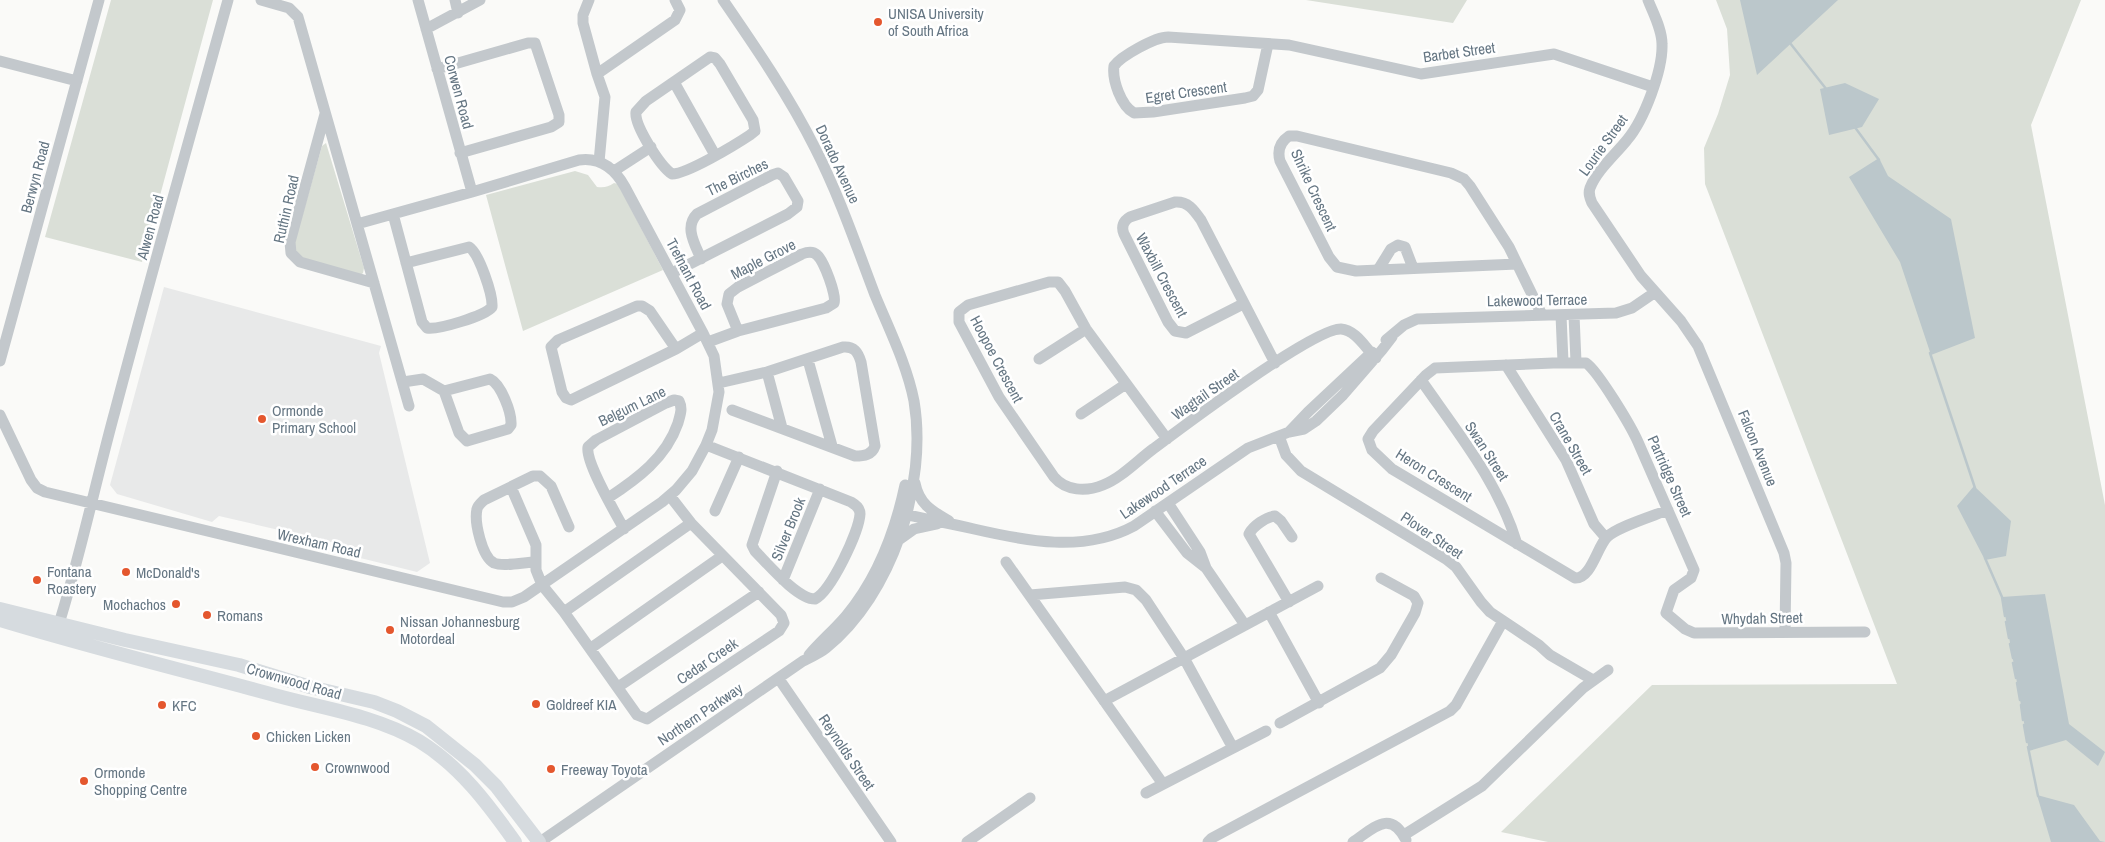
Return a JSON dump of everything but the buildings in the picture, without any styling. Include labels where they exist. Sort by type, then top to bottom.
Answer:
[{"type":"main road","name":"Crownwood Road","points":[[0,608],[54,629],[195,675],[357,716],[389,727],[419,742],[458,772],[488,804],[506,836],[515,842]]},
{"type":"main road","name":"Crownwood Road","points":[[0,620],[239,665],[310,687],[374,702],[397,711],[426,726],[475,765],[496,786],[540,842]]},
{"type":"street","name":"Berwyn Road","points":[[0,361],[99,0]]},
{"type":"street","name":"Alwen Road","points":[[54,629],[228,0]]},
{"type":"street","points":[[261,0],[284,6],[297,16],[409,406]]},
{"type":"street","name":"Corwen Road","points":[[418,0],[472,192]]},
{"type":"street","points":[[455,0],[458,13]]},
{"type":"street","points":[[426,29],[480,0]]},
{"type":"street","points":[[589,0],[584,12],[583,23],[605,97],[599,162]]},
{"type":"street","points":[[597,74],[675,20],[680,10],[676,0]]},
{"type":"street","name":"Dorado Avenue","points":[[724,0],[763,57],[816,150],[850,228],[911,388],[916,428],[914,479],[903,514]]},
{"type":"street","name":"Lourie Street","points":[[1648,0],[1662,41],[1661,55],[1653,87],[1636,128],[1597,177],[1589,192],[1592,203],[1654,293]]},
{"type":"street","name":"Egret Crescent","points":[[1162,37],[1268,44],[1258,90],[1253,96],[1245,98],[1154,112],[1134,113],[1124,104],[1114,73],[1114,66],[1118,61],[1162,37]]},
{"type":"street","points":[[437,69],[528,43],[535,43],[559,115],[559,122],[551,127],[460,154]]},
{"type":"street","name":"Barbet Street","points":[[1268,44],[1293,46],[1421,74],[1554,54],[1653,87]]},
{"type":"street","points":[[713,57],[720,64],[753,120],[756,126],[753,133],[684,171],[672,174],[661,164],[651,147],[636,120],[636,112],[642,104],[674,82],[702,61],[713,57]]},
{"type":"street","points":[[0,61],[76,81]]},
{"type":"street","points":[[674,82],[715,155]]},
{"type":"street","name":"Ruthin Road","points":[[326,114],[291,237],[291,253],[300,262],[374,283]]},
{"type":"street","name":"Shrike Crescent","points":[[1517,264],[1343,270],[1331,262],[1280,161],[1279,148],[1287,137],[1292,135],[1302,136],[1460,177],[1466,181],[1475,193],[1510,246],[1542,315]]},
{"type":"street","points":[[614,171],[651,147]]},
{"type":"street","name":"Trefnant Road","points":[[357,224],[578,160],[599,162],[614,171],[622,182],[706,338],[716,363],[718,404],[706,444],[688,477],[670,496],[542,586]]},
{"type":"street","name":"The Birches","points":[[672,273],[701,259],[796,209],[797,199],[781,174],[775,173],[697,214],[692,220],[690,227],[701,259]]},
{"type":"street","name":"Waxbill Crescent","points":[[1243,304],[1186,333],[1175,331],[1168,322],[1124,234],[1122,228],[1124,221],[1130,217],[1175,202],[1186,203],[1201,220],[1274,363]]},
{"type":"street","points":[[393,214],[406,263],[422,322],[427,328],[437,328],[486,313],[492,307],[478,258],[472,248],[469,247],[406,263]]},
{"type":"street","points":[[1378,270],[1391,249],[1398,245],[1404,248],[1413,268]]},
{"type":"street","name":"Maple Grove","points":[[676,348],[650,311],[642,306],[637,306],[558,340],[551,347],[562,392],[566,398],[571,400],[676,348],[706,338],[738,331],[826,308],[834,303],[835,296],[823,264],[817,255],[812,253],[802,254],[738,287],[729,294],[727,304],[738,331]]},
{"type":"street","name":"Hoopoe Crescent","points":[[1054,477],[998,397],[962,328],[958,314],[963,308],[1055,281],[1065,291],[1086,329],[1167,439]]},
{"type":"street","name":"Lakewood Terrace","points":[[903,514],[1032,542],[1067,542],[1117,534],[1134,526],[1248,448],[1284,434],[1373,356],[1404,325],[1417,319],[1574,315],[1624,311],[1654,293]]},
{"type":"street","name":"Falcon Avenue","points":[[1654,293],[1681,321],[1698,346],[1783,549],[1786,563],[1785,632]]},
{"type":"street","points":[[1561,315],[1558,362],[1576,362],[1574,315]]},
{"type":"street","points":[[1039,359],[1086,329]]},
{"type":"street","name":"Wagtail Street","points":[[1054,477],[1061,484],[1069,488],[1101,486],[1274,363],[1311,340],[1339,329],[1354,335],[1373,356]]},
{"type":"street","points":[[718,383],[767,372],[847,347],[853,348],[861,362],[874,439],[874,450],[867,455],[855,456],[732,410]]},
{"type":"street","name":"Dorado Avenue","points":[[899,354],[908,410],[909,447],[903,514]]},
{"type":"street","points":[[808,360],[832,446]]},
{"type":"street","name":"Heron Crescent","points":[[1558,362],[1438,368],[1429,372],[1370,434],[1368,439],[1369,446],[1392,469],[1572,576],[1579,578],[1586,573],[1606,538]]},
{"type":"street","name":"Partridge Street","points":[[1576,362],[1584,362],[1590,365],[1633,430],[1694,572],[1691,578],[1674,590],[1666,613]]},
{"type":"street","name":"Crane Street","points":[[1506,365],[1566,460],[1594,524],[1606,538]]},
{"type":"street","points":[[767,372],[782,428]]},
{"type":"street","points":[[403,382],[423,379],[444,391],[459,433],[465,440],[470,441],[508,429],[511,425],[500,387],[494,380],[490,379],[444,391]]},
{"type":"street","name":"Swan Street","points":[[1421,380],[1496,490],[1509,516],[1517,544]]},
{"type":"street","points":[[1082,414],[1126,384]]},
{"type":"street","name":"Belgum Lane","points":[[608,498],[646,471],[664,449],[672,438],[679,419],[682,408],[679,401],[674,400],[666,403],[596,440],[588,447],[588,456],[608,498],[624,530]]},
{"type":"street","points":[[0,415],[35,486],[45,492],[90,502]]},
{"type":"street","name":"Plover Street","points":[[1284,434],[1286,455],[1302,471],[1446,559],[1461,573],[1481,602],[1504,621],[1539,644],[1550,655],[1593,680]]},
{"type":"street","name":"Silver Brook","points":[[706,444],[777,471],[851,502],[859,510],[857,525],[836,574],[823,593],[814,599],[808,598],[783,580],[755,551],[751,542],[777,471]]},
{"type":"street","points":[[715,511],[739,457]]},
{"type":"street","points":[[536,562],[519,562],[503,566],[492,562],[485,553],[480,540],[478,508],[484,500],[533,476],[544,478],[551,486],[569,527]]},
{"type":"street","points":[[914,479],[918,495],[924,504],[954,525]]},
{"type":"street","points":[[511,487],[536,545],[536,570],[542,586]]},
{"type":"street","name":"Silver Brook","points":[[783,580],[820,489]]},
{"type":"street","name":"Cedar Creek","points":[[542,586],[591,648],[638,715],[647,719],[783,626],[784,620],[780,615],[691,523],[670,496]]},
{"type":"street","name":"Wrexham Road","points":[[90,502],[182,526],[498,601],[517,601],[542,586]]},
{"type":"street","points":[[1168,503],[1200,552],[1206,568],[1245,625]]},
{"type":"street","points":[[1606,538],[1615,532],[1668,510]]},
{"type":"street","points":[[1155,511],[1187,553],[1206,568]]},
{"type":"street","name":"Northern Parkway","points":[[540,842],[803,661],[825,649],[852,622],[874,591],[894,554],[899,540],[903,514]]},
{"type":"street","name":"Northern Parkway","points":[[803,661],[846,616],[861,595],[903,514]]},
{"type":"street","points":[[1289,602],[1249,534],[1253,528],[1270,516],[1275,516],[1281,521],[1292,537]]},
{"type":"street","points":[[564,612],[691,523]]},
{"type":"street","points":[[899,540],[914,529],[931,525],[954,525]]},
{"type":"street","points":[[591,648],[722,556]]},
{"type":"street","points":[[1006,562],[1163,784]]},
{"type":"street","points":[[1280,723],[1380,668],[1391,655],[1418,605],[1416,598],[1381,578]]},
{"type":"street","points":[[1104,701],[1318,586]]},
{"type":"street","points":[[1030,595],[1121,587],[1133,588],[1146,600],[1184,658],[1234,748]]},
{"type":"street","name":"Cedar Creek","points":[[618,687],[759,592]]},
{"type":"street","points":[[1269,612],[1319,703]]},
{"type":"street","name":"Whydah Street","points":[[1666,613],[1685,629],[1694,633],[1865,632]]},
{"type":"street","points":[[1208,842],[1212,838],[1450,711],[1456,705],[1504,621]]},
{"type":"street","points":[[1353,842],[1381,824],[1389,822],[1396,825],[1406,839],[1482,786],[1593,680],[1608,670]]},
{"type":"street","name":"Reynolds Street","points":[[779,679],[891,842]]},
{"type":"street","points":[[1146,793],[1266,731]]},
{"type":"street","points":[[967,842],[1030,798]]},
{"type":"shaded area","points":[[111,0],[213,0],[142,262],[45,237]]},
{"type":"shaded area","points":[[1306,0],[1467,0],[1453,23]]},
{"type":"shaded area","points":[[1716,0],[2081,0],[2031,125],[2105,505],[2105,842],[1548,842],[1501,832],[1652,685],[1897,684],[1705,184],[1704,148],[1718,114],[1730,75],[1727,29]]},
{"type":"shaded area","points":[[1740,0],[1838,0],[1757,75]]},
{"type":"shaded area","points":[[1845,83],[1879,99],[1862,127],[1829,135],[1820,89]]},
{"type":"shaded area","points":[[326,143],[364,268],[360,276],[298,257],[294,245],[322,146]]},
{"type":"shaded area","points":[[1879,158],[1888,176],[1951,219],[1975,338],[1931,355],[1900,262],[1849,177]]},
{"type":"shaded area","points":[[575,171],[588,175],[597,187],[606,187],[614,183],[618,184],[663,270],[523,331],[486,195]]},
{"type":"shaded area","name":"Ormonde Primary School","points":[[164,287],[381,346],[379,353],[430,563],[417,572],[340,553],[335,543],[219,516],[212,522],[117,494],[110,485]]},
{"type":"shaded area","points":[[1974,486],[2011,521],[2006,556],[1985,560],[1957,506]]},
{"type":"shaded area","points":[[2045,594],[2069,724],[2105,752],[2098,766],[2066,740],[2029,751],[2002,597]]},
{"type":"shaded area","points":[[2037,795],[2074,805],[2100,841],[2105,842],[2051,842]]},
{"type":"waterway","points":[[1790,43],[1827,90]]},
{"type":"waterway","points":[[1854,126],[1879,160]]},
{"type":"waterway","points":[[1930,353],[1975,488]]},
{"type":"waterway","points":[[1985,558],[2002,597],[2005,616]]},
{"type":"waterway","points":[[2006,622],[2009,638]]},
{"type":"waterway","points":[[2010,644],[2013,658]]},
{"type":"waterway","points":[[2013,663],[2016,678]]},
{"type":"waterway","points":[[2017,683],[2020,700]]},
{"type":"waterway","points":[[2021,705],[2023,720]]},
{"type":"waterway","points":[[2024,725],[2027,742]]},
{"type":"waterway","points":[[2028,747],[2038,796]]},
{"type":"place","name":"UNISA University of South Africa","points":[[878,22]]},
{"type":"place","name":"Ormonde Primary School","points":[[262,419]]},
{"type":"place","name":"McDonald's","points":[[126,572]]},
{"type":"place","name":"Fontana Roastery","points":[[37,580]]},
{"type":"place","name":"Mochachos","points":[[176,604]]},
{"type":"place","name":"Romans","points":[[207,615]]},
{"type":"place","name":"Nissan Johannesburg Motordeal","points":[[390,630]]},
{"type":"place","name":"Goldreef KIA","points":[[536,704]]},
{"type":"place","name":"KFC","points":[[162,705]]},
{"type":"place","name":"Chicken Licken","points":[[256,736]]},
{"type":"place","name":"Crownwood","points":[[315,767]]},
{"type":"place","name":"Freeway Toyota","points":[[551,769]]},
{"type":"place","name":"Ormonde Shopping Centre","points":[[84,781]]}]
